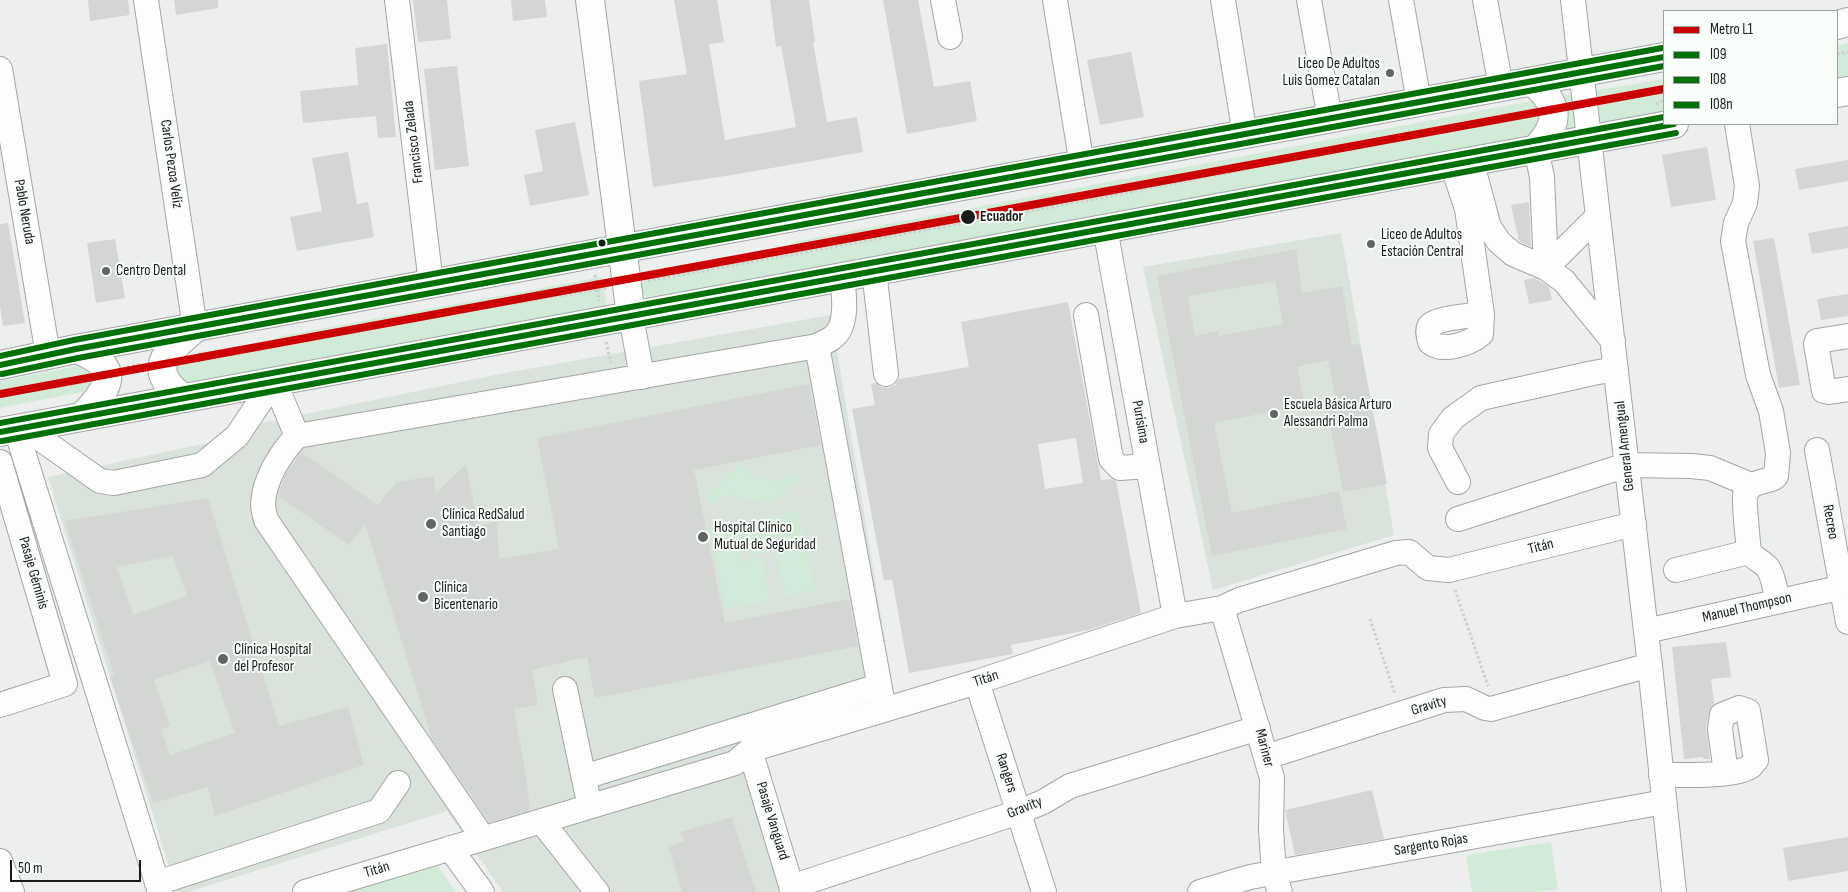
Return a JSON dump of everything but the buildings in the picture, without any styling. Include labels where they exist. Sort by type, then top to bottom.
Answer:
[{"type":"main road","points":[[590,0],[631,316]]},
{"type":"main road","points":[[0,365],[76,349],[1663,57]]},
{"type":"main road","points":[[1533,82],[1549,97],[1553,107],[1552,127],[1536,149]]},
{"type":"main road","points":[[14,430],[1669,125]]},
{"type":"main road","points":[[183,398],[170,388],[167,383],[162,367],[163,360],[172,348],[195,328]]},
{"type":"main road","points":[[76,349],[97,359],[106,370],[108,379],[102,395],[83,416]]},
{"type":"street","name":"Carlos Pezoa Veliz","points":[[146,0],[195,328]]},
{"type":"street","name":"Francisco Zelada","points":[[397,0],[431,284]]},
{"type":"street","points":[[943,0],[950,37]]},
{"type":"street","points":[[1055,0],[1082,164]]},
{"type":"street","points":[[1223,0],[1246,135]]},
{"type":"street","points":[[1309,0],[1330,119]]},
{"type":"street","points":[[1401,0],[1419,102]]},
{"type":"street","points":[[1485,0],[1501,87]]},
{"type":"street","name":"General Amengual","points":[[1574,0],[1674,892]]},
{"type":"street","name":"Pablo Neruda","points":[[0,69],[48,355]]},
{"type":"street","points":[[1458,519],[1627,466],[1691,466],[1710,468],[1751,485],[1774,478],[1777,473],[1778,453],[1771,411],[1758,375],[1733,241],[1736,223],[1745,203],[1747,186],[1737,125]]},
{"type":"street","points":[[1536,149],[1542,177],[1546,268]]},
{"type":"street","points":[[1462,162],[1489,226],[1499,242],[1513,254],[1546,268],[1564,281],[1613,340]]},
{"type":"street","points":[[1462,162],[1482,314]]},
{"type":"street","points":[[1546,268],[1598,216]]},
{"type":"street","name":"Purísima","points":[[1105,228],[1175,616]]},
{"type":"street","points":[[874,271],[886,374]]},
{"type":"street","points":[[483,838],[266,520],[263,504],[268,481],[284,450],[297,436],[818,346],[834,337],[841,324],[845,307],[842,277]]},
{"type":"street","points":[[1086,315],[1111,459],[1120,468],[1148,466]]},
{"type":"street","points":[[631,316],[642,377]]},
{"type":"street","points":[[1848,336],[1817,341],[1816,344],[1824,391],[1848,389]]},
{"type":"street","points":[[818,346],[884,710]]},
{"type":"street","points":[[1458,482],[1440,448],[1441,434],[1453,418],[1481,398],[1593,372],[1616,369]]},
{"type":"street","points":[[274,381],[297,436]]},
{"type":"street","points":[[14,430],[100,481],[114,483],[202,465],[237,436],[274,381]]},
{"type":"street","points":[[14,430],[158,887],[379,812],[398,783]]},
{"type":"street","name":"Recreo","points":[[1817,450],[1845,586],[1848,622]]},
{"type":"street","name":"Pasaje Géminis","points":[[0,462],[65,684],[0,705]]},
{"type":"street","points":[[1751,485],[1745,496],[1744,507],[1748,522],[1747,542],[1750,552],[1771,573],[1778,602]]},
{"type":"street","name":"Titán","points":[[305,892],[348,886],[450,848],[734,763],[750,750],[977,682],[1175,616],[1222,608],[1239,600],[1404,552],[1413,555],[1428,568],[1452,580],[1634,524]]},
{"type":"street","points":[[1676,570],[1750,552]]},
{"type":"street","name":"Manuel Thompson","points":[[1646,631],[1845,586]]},
{"type":"street","name":"Mariner","points":[[1222,608],[1272,778],[1271,829],[1277,883]]},
{"type":"street","points":[[1495,708],[1650,665]]},
{"type":"street","name":"Rangers","points":[[977,682],[1044,892]]},
{"type":"street","points":[[584,777],[879,686]]},
{"type":"street","points":[[565,689],[590,806]]},
{"type":"street","name":"Gravity","points":[[1266,757],[1444,700],[1466,699],[1485,708],[1495,708]]},
{"type":"street","name":"Gravity","points":[[792,890],[1019,812],[1043,802],[1070,786],[1258,728]]},
{"type":"street","name":"Pasaje Vanguard","points":[[750,750],[792,890]]},
{"type":"street","points":[[1661,775],[1726,772]]},
{"type":"street","name":"Sargento Rojas","points":[[1200,892],[1250,877],[1277,883],[1664,802]]},
{"type":"street","points":[[542,822],[597,892]]},
{"type":"street","points":[[450,848],[482,892]]},
{"type":"street","points":[[0,861],[12,892]]},
{"type":"path","points":[[1655,104],[1663,100]]},
{"type":"path","points":[[0,393],[106,370],[626,285],[1090,200],[1553,107]]},
{"type":"path","points":[[1452,580],[1495,708]]},
{"type":"path","points":[[1370,619],[1401,714]]},
{"type":"shaded area","name":"Escuela Básica Arturo Alessandri Palma","points":[[1341,233],[1394,535],[1213,590],[1143,267]]},
{"type":"shaded area","points":[[831,315],[895,700],[736,750],[784,892],[503,892],[447,811],[188,892],[177,892],[48,477],[240,436],[257,424],[505,373]]},
{"type":"green space","points":[[1848,43],[1848,83],[1838,85],[1838,46]]},
{"type":"green space","points":[[1663,79],[1663,117],[652,300],[641,291],[642,281],[651,275],[747,258],[799,241],[1526,102]]},
{"type":"green space","points":[[602,277],[607,308],[181,390],[174,365],[236,352],[282,336]]},
{"type":"green space","points":[[78,366],[88,373],[90,380],[90,386],[82,392],[0,408],[0,381]]},
{"type":"green space","points":[[739,465],[746,465],[755,478],[779,481],[794,470],[802,479],[776,501],[768,503],[730,495],[712,505],[705,497]]},
{"type":"green space","points":[[799,511],[816,590],[785,596],[776,550],[750,556],[743,523]]},
{"type":"green space","points":[[736,523],[743,561],[762,557],[770,601],[725,609],[710,528]]},
{"type":"green space","points":[[1551,842],[1558,889],[1536,892],[1472,892],[1466,855]]},
{"type":"green space","points":[[438,866],[456,892],[347,892]]},
{"type":"metro line","name":"L1","points":[[0,394],[1663,89]]},
{"type":"transit line","name":"I08n","points":[[0,356],[74,340],[1662,48]]},
{"type":"transit line","name":"I09","points":[[0,365],[76,349],[1663,57]]},
{"type":"transit line","name":"I08","points":[[2,374],[78,358],[1663,66]]},
{"type":"transit line","name":"I08n","points":[[0,423],[1663,117]]},
{"type":"transit line","name":"I09","points":[[0,432],[1669,125]]},
{"type":"transit line","name":"I08","points":[[2,441],[1676,133]]},
{"type":"place","name":"Liceo De Adultos Luis Gomez Catalan","points":[[1390,73]]},
{"type":"place","name":"Ecuador","points":[[968,217]]},
{"type":"place","name":"Liceo de Adultos Estación Central","points":[[1371,244]]},
{"type":"place","name":"Centro Dental","points":[[106,271]]},
{"type":"place","name":"Escuela Básica Arturo Alessandri Palma","points":[[1274,414]]},
{"type":"place","name":"Clínica RedSalud Santiago","points":[[431,524]]},
{"type":"place","name":"Hospital Clínico Mutual de Seguridad","points":[[703,537]]},
{"type":"place","name":"Clínica Bicentenario","points":[[423,597]]},
{"type":"place","name":"Clínica Hospital del Profesor","points":[[223,659]]}]
